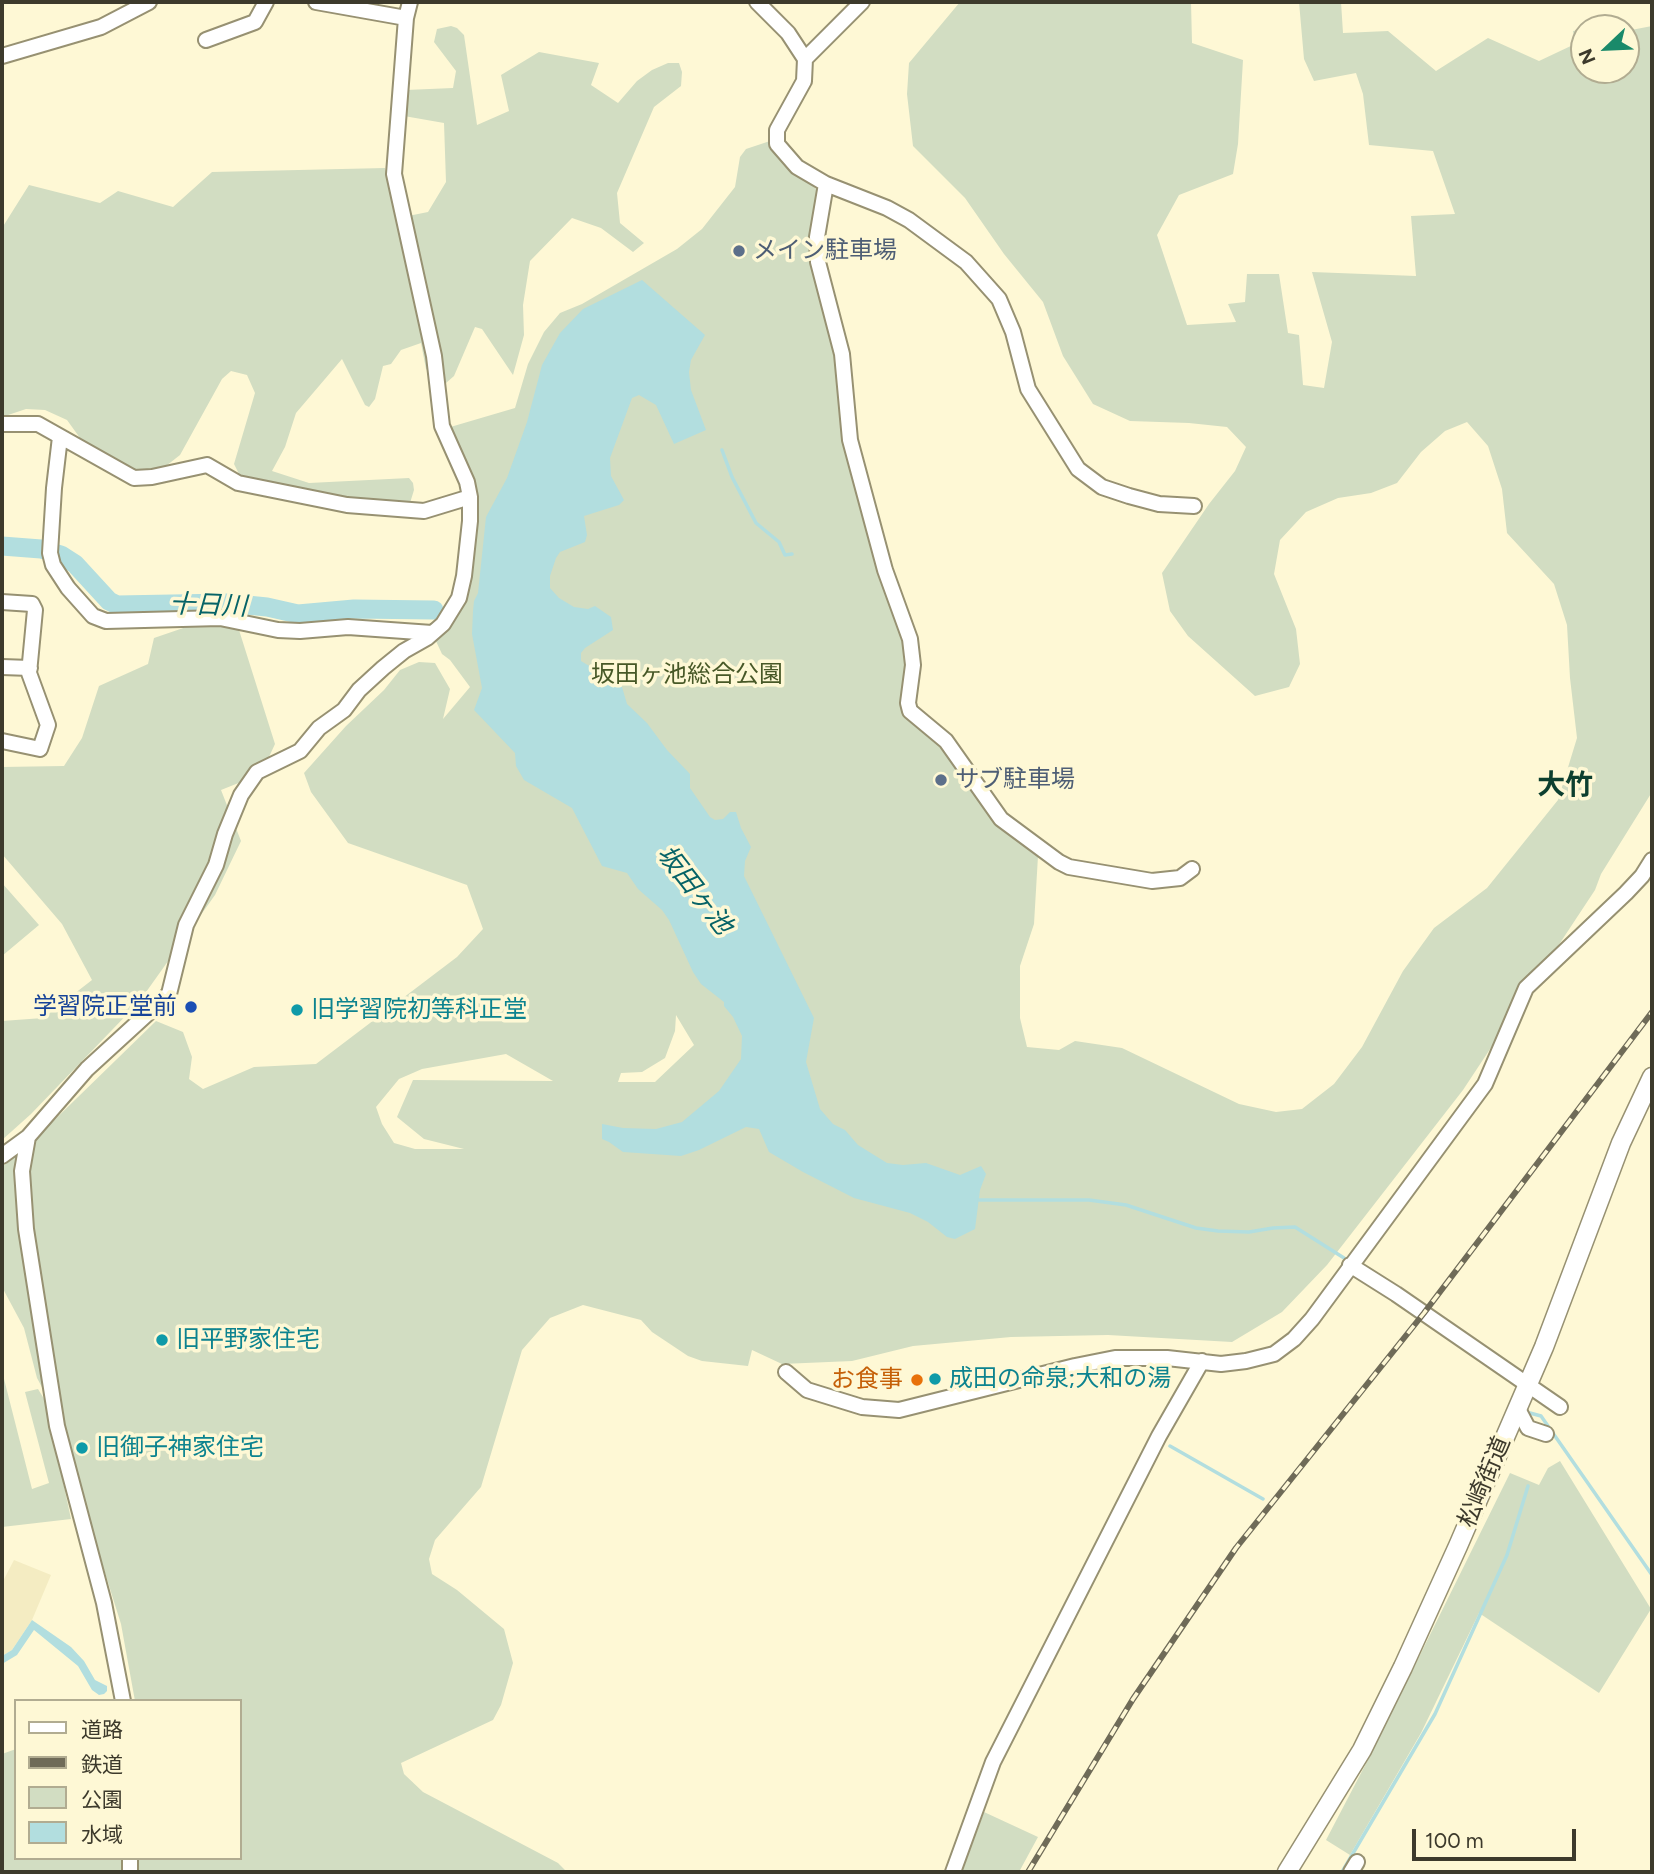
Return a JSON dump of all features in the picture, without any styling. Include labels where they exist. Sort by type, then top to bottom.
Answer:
[{"type":"main road","name":"松崎街道","points":[[1287,1872],[1335,1797],[1374,1726],[1458,1546],[1528,1383],[1621,1143],[1652,1077]]},
{"type":"street","points":[[2,55],[102,27],[149,2]]},
{"type":"street","points":[[206,40],[256,22],[266,2]]},
{"type":"street","points":[[316,2],[406,18]]},
{"type":"street","points":[[2,1156],[28,1137],[87,1069],[169,994],[186,925],[216,865],[225,834],[242,795],[257,772],[300,751],[319,728],[344,710],[359,690],[383,668],[443,624],[458,598],[466,563],[470,497],[467,482],[442,426],[428,328],[394,174],[406,18],[410,2]]},
{"type":"street","points":[[757,2],[788,33],[805,59],[804,81],[777,130],[777,144],[797,167],[826,184],[887,208],[909,220],[966,262],[999,299],[1013,332],[1028,389],[1078,469],[1102,487],[1129,496],[1159,504],[1194,506]]},
{"type":"street","points":[[805,59],[862,2]]},
{"type":"street","points":[[826,184],[817,237],[818,262],[842,354],[850,440],[885,570],[910,639],[913,665],[908,702],[910,711],[946,741],[1001,819],[1059,862],[1069,867],[1159,881],[1180,878],[1192,869]]},
{"type":"street","points":[[2,424],[38,424],[134,478],[152,477],[206,465],[237,483],[347,505],[424,511],[470,497]]},
{"type":"street","points":[[60,437],[50,553],[53,565],[93,616],[106,621],[220,618],[278,630],[348,627],[432,633]]},
{"type":"street","points":[[2,603],[32,604],[36,610],[29,674],[48,725],[40,749],[2,741]]},
{"type":"street","points":[[2,667],[30,668]]},
{"type":"street","points":[[786,1372],[807,1390],[862,1407],[898,1410],[1115,1358],[1167,1358],[1221,1364],[1247,1362],[1275,1354],[1312,1319],[1349,1265],[1485,1084],[1526,988],[1626,893],[1652,860]]},
{"type":"street","points":[[28,1137],[22,1189],[55,1413],[104,1603],[123,1699]]},
{"type":"street","points":[[1349,1265],[1396,1294],[1560,1407]]},
{"type":"street","points":[[953,1872],[993,1762],[1159,1436],[1202,1361]]},
{"type":"street","points":[[1517,1407],[1528,1428],[1546,1434]]},
{"type":"shaded area","points":[[14,1560],[51,1575],[32,1620],[12,1650],[2,1656],[2,1583]]},
{"type":"green space","name":"坂田ヶ池総合公園","points":[[960,2],[1191,2],[1192,43],[1243,60],[1238,144],[1233,174],[1179,195],[1157,235],[1187,325],[1236,322],[1228,304],[1245,302],[1247,274],[1279,274],[1288,333],[1299,335],[1303,385],[1324,388],[1332,342],[1312,272],[1416,276],[1411,216],[1455,214],[1433,151],[1369,145],[1363,94],[1356,73],[1314,81],[1304,59],[1299,2],[1341,2],[1343,33],[1388,31],[1436,71],[1488,38],[1539,61],[1570,46],[1570,84],[1640,84],[1640,28],[1652,26],[1652,792],[1601,874],[1595,890],[1463,1090],[1327,1265],[1282,1312],[1232,1342],[1108,1335],[1011,1337],[913,1346],[852,1361],[782,1364],[752,1350],[748,1366],[702,1361],[688,1356],[652,1332],[641,1320],[583,1305],[550,1318],[522,1350],[481,1487],[435,1540],[429,1559],[432,1574],[457,1590],[504,1629],[513,1663],[501,1705],[493,1720],[401,1763],[404,1774],[423,1792],[558,1863],[567,1872],[2,1872],[2,1754],[14,1750],[14,1860],[242,1860],[242,1699],[135,1699],[121,1624],[80,1493],[68,1436],[37,1378],[24,1328],[2,1287],[2,1167],[39,1135],[156,1021],[183,1032],[192,1057],[189,1079],[203,1089],[254,1067],[316,1064],[457,957],[483,929],[467,885],[348,843],[311,792],[304,773],[400,670],[419,662],[435,663],[450,689],[443,719],[470,687],[450,660],[442,654],[435,639],[449,628],[464,600],[474,513],[477,508],[475,486],[447,428],[515,408],[528,364],[544,332],[560,313],[582,304],[677,249],[702,229],[735,187],[740,157],[746,149],[770,141],[771,150],[816,189],[819,196],[813,220],[836,355],[905,639],[905,716],[942,745],[996,824],[1038,856],[1034,924],[1020,966],[1020,1018],[1027,1047],[1059,1050],[1075,1041],[1122,1048],[1239,1104],[1276,1112],[1302,1109],[1334,1084],[1362,1047],[1403,971],[1434,928],[1487,888],[1558,800],[1577,738],[1567,625],[1554,584],[1507,533],[1502,489],[1488,446],[1467,422],[1445,431],[1421,452],[1397,483],[1371,493],[1338,498],[1306,512],[1280,540],[1274,574],[1296,629],[1300,664],[1289,687],[1255,696],[1188,636],[1170,611],[1162,573],[1235,471],[1246,447],[1227,427],[1130,421],[1093,404],[1063,356],[1043,302],[1004,254],[965,198],[913,146],[907,94],[909,63]],"holes":[[[676,1015],[694,1045],[655,1082],[618,1082],[621,1073],[642,1072],[665,1058],[675,1031]],[[506,1054],[553,1081],[413,1080],[397,1117],[424,1139],[464,1149],[415,1149],[394,1143],[382,1124],[376,1107],[399,1079],[422,1069]]]},
{"type":"green space","points":[[451,26],[464,35],[477,125],[509,111],[501,75],[539,52],[599,63],[591,85],[618,103],[637,81],[668,63],[679,63],[682,72],[681,86],[654,107],[617,193],[620,223],[644,243],[633,252],[601,228],[572,218],[530,261],[523,305],[524,335],[513,375],[482,329],[475,327],[454,376],[446,383],[426,369],[421,343],[401,350],[391,364],[383,366],[375,399],[369,407],[365,405],[342,359],[296,413],[285,447],[272,471],[309,483],[409,478],[414,490],[410,503],[349,500],[242,480],[234,464],[255,393],[247,375],[231,371],[222,379],[180,455],[166,466],[142,471],[128,467],[80,438],[67,420],[45,410],[26,409],[2,417],[2,228],[29,185],[100,203],[118,191],[173,207],[212,172],[385,168],[398,218],[428,212],[446,182],[444,123],[404,116],[406,90],[453,88],[456,71],[434,42],[437,29]]},
{"type":"green space","points":[[233,611],[275,744],[261,774],[221,790],[241,841],[215,895],[139,1002],[31,1114],[2,1140],[2,1021],[43,1018],[92,980],[62,924],[2,854],[2,767],[64,766],[82,738],[99,686],[148,664],[154,638]]},
{"type":"green space","points":[[2,883],[39,925],[2,956]]},
{"type":"green space","points":[[2,1371],[32,1489],[49,1483],[25,1392],[38,1389],[46,1402],[71,1519],[2,1527]]},
{"type":"green space","points":[[1560,1461],[1651,1609],[1599,1693],[1479,1613],[1421,1733],[1350,1855],[1326,1840],[1510,1473],[1539,1485],[1548,1468]]},
{"type":"green space","points":[[984,1812],[1038,1837],[1019,1872],[962,1872]]},
{"type":"water","name":"坂田ヶ池","points":[[642,280],[705,335],[691,360],[689,372],[691,390],[706,430],[674,444],[656,405],[639,395],[632,398],[610,458],[611,476],[624,500],[619,505],[584,516],[587,535],[585,542],[560,552],[550,576],[550,588],[559,598],[574,607],[588,609],[595,606],[611,617],[613,630],[585,648],[581,653],[581,661],[591,667],[606,664],[617,670],[627,704],[647,723],[667,750],[690,774],[690,788],[710,817],[715,820],[723,819],[730,812],[736,812],[751,847],[745,861],[744,876],[814,1018],[806,1062],[820,1109],[858,1145],[887,1163],[926,1163],[960,1175],[981,1166],[986,1174],[980,1190],[975,1229],[955,1239],[947,1237],[928,1222],[910,1213],[854,1198],[803,1172],[769,1152],[759,1129],[746,1127],[681,1156],[623,1152],[602,1139],[602,1124],[656,1129],[682,1122],[719,1091],[741,1059],[742,1036],[724,1002],[701,984],[693,972],[662,910],[638,889],[627,873],[602,866],[572,808],[524,780],[516,766],[515,753],[474,710],[482,688],[472,634],[473,611],[478,593],[486,517],[507,478],[527,422],[542,365],[560,333],[583,309]]},
{"type":"water","points":[[32,1620],[71,1647],[84,1661],[95,1680],[107,1686],[107,1691],[99,1695],[92,1690],[78,1666],[34,1630],[17,1655],[2,1664],[2,1656],[12,1650]]},
{"type":"waterway","points":[[722,450],[732,477],[756,523],[779,542],[785,555],[792,554]]},
{"type":"waterway","name":"十日川","points":[[2,546],[41,549],[61,555],[75,564],[109,601],[117,605],[227,603],[267,607],[298,614],[354,609],[434,610]]},
{"type":"waterway","points":[[979,1200],[1089,1200],[1126,1205],[1196,1228],[1218,1231],[1249,1232],[1295,1227],[1344,1258]]},
{"type":"waterway","points":[[1530,1413],[1541,1416],[1652,1575]]},
{"type":"waterway","points":[[1170,1446],[1263,1499]]},
{"type":"waterway","points":[[1342,1872],[1435,1714],[1507,1555],[1528,1486]]},
{"type":"railway","points":[[1028,1872],[1133,1699],[1236,1548],[1424,1313],[1652,1012]]},
{"type":"place","name":"メイン駐車場","points":[[739,251]]},
{"type":"place","name":"サブ駐車場","points":[[941,780]]},
{"type":"place","name":"学習院正堂前","points":[[191,1007]]},
{"type":"place","name":"旧学習院初等科正堂","points":[[297,1010]]},
{"type":"place","name":"旧平野家住宅","points":[[162,1340]]},
{"type":"place","name":"成田の命泉;大和の湯","points":[[935,1379]]},
{"type":"place","name":"お食事","points":[[917,1380]]},
{"type":"place","name":"旧御子神家住宅","points":[[82,1448]]},
{"type":"district","name":"大竹","points":[[1565,786]]}]
